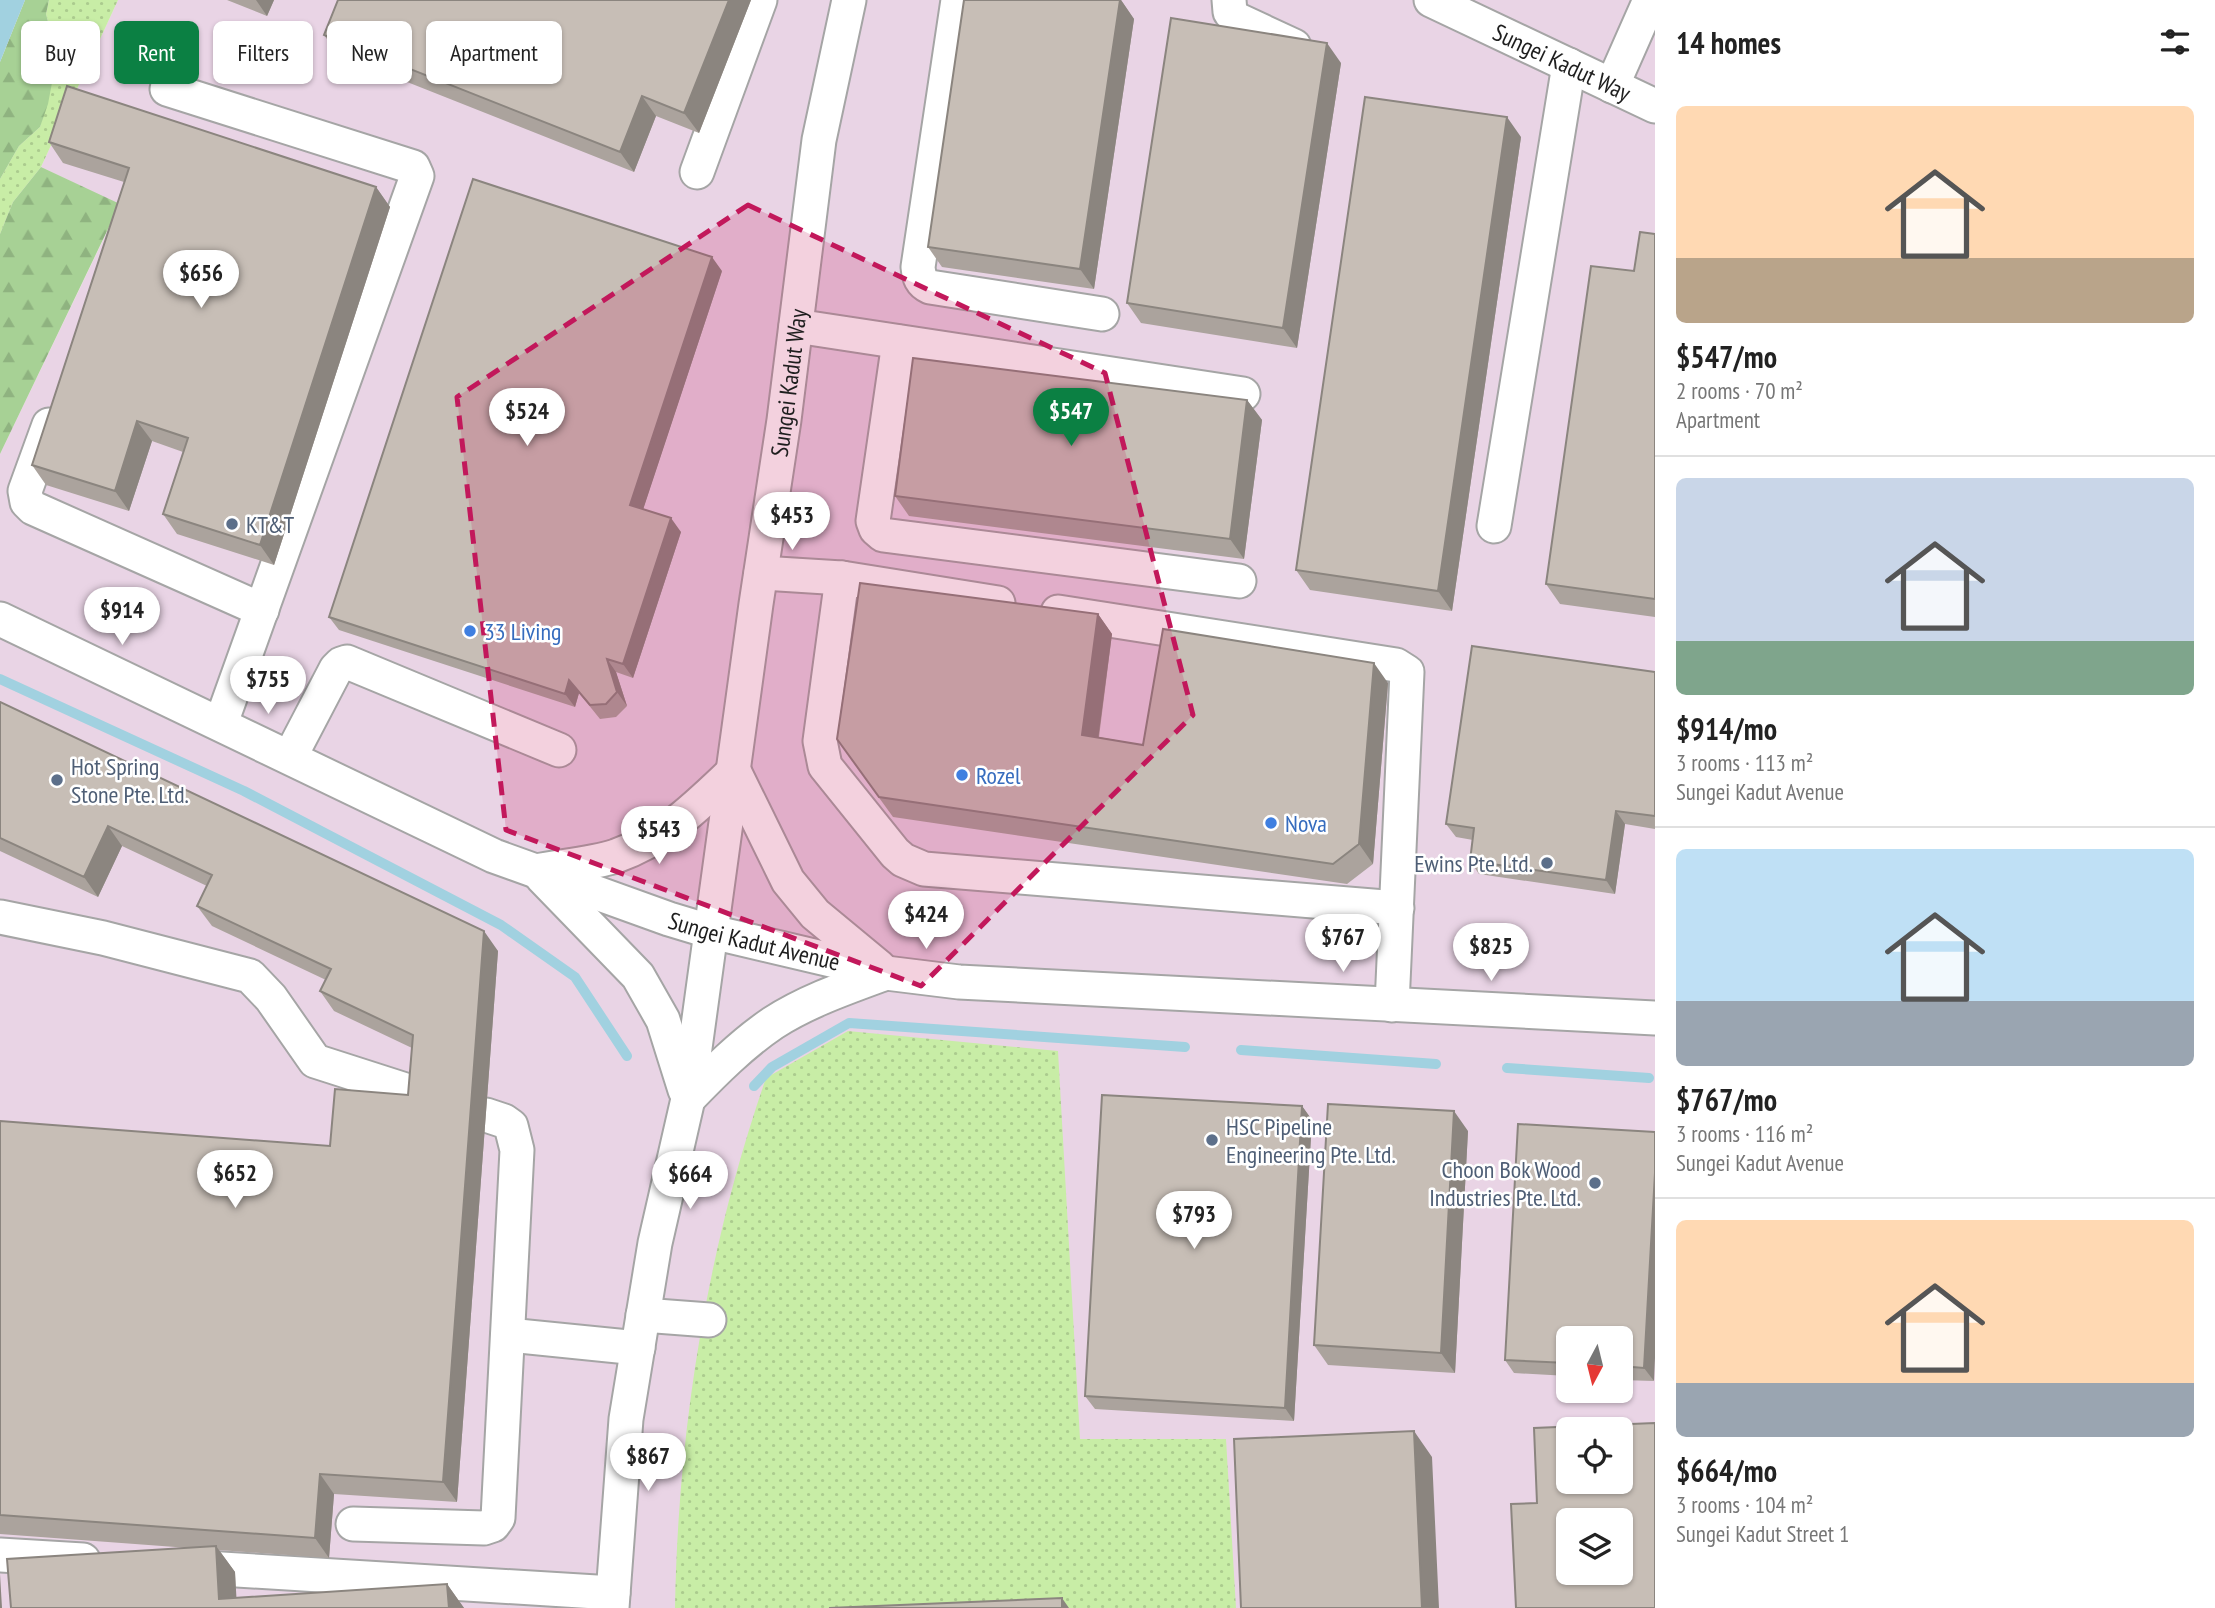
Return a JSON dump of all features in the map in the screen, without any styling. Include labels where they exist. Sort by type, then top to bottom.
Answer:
[{"type":"street","points":[[697,172],[760,0]]},
{"type":"street","name":"Sungei Kadut Way","points":[[613,1601],[626,1419],[655,1242],[688,1098],[796,326],[819,140],[849,0]]},
{"type":"street","points":[[958,0],[918,267],[919,278],[924,285],[930,287],[1102,314]]},
{"type":"street","points":[[1229,0],[1230,12],[1236,19],[1294,46]]},
{"type":"street","name":"Sungei Kadut Way","points":[[1431,0],[1655,106]]},
{"type":"street","points":[[1612,86],[1650,0]]},
{"type":"street","points":[[1494,526],[1569,65]]},
{"type":"street","points":[[167,89],[412,167],[417,176],[221,723]]},
{"type":"street","points":[[796,326],[1243,394]]},
{"type":"street","points":[[899,342],[873,522],[883,535],[1239,580]]},
{"type":"street","points":[[58,402],[25,491],[27,502],[33,508],[262,610]]},
{"type":"street","points":[[761,573],[842,578],[1403,668],[1407,672],[1407,678],[1392,1005]]},
{"type":"street","points":[[842,578],[820,741],[822,755],[825,766],[903,860],[924,869],[1397,908]]},
{"type":"street","name":"Sungei Kadut Avenue","points":[[0,619],[494,856],[668,919],[712,932],[886,973],[960,982],[1655,1018]]},
{"type":"street","points":[[290,757],[336,669],[347,662],[559,750]]},
{"type":"street","points":[[734,771],[788,881],[815,914],[886,973],[830,994],[773,1023],[718,1068],[688,1098],[663,1020],[638,976],[536,871],[615,856],[654,838],[683,820],[734,771]]},
{"type":"street","points":[[0,916],[103,938],[250,976],[271,998],[315,1061],[424,1096]]},
{"type":"street","points":[[353,1524],[484,1528],[493,1525],[498,1518],[517,1150],[511,1126],[486,1115]]},
{"type":"street","points":[[643,1315],[709,1320]]},
{"type":"street","points":[[508,1335],[638,1348]]},
{"type":"street","points":[[0,1555],[111,1562]]},
{"type":"street","points":[[152,1564],[613,1601]]},
{"type":"highlighted area","points":[[748,205],[1105,373],[1193,715],[921,986],[506,830],[457,397]]},
{"type":"shaded area","points":[[118,0],[1655,0],[1655,1608],[0,1608],[0,454],[120,205],[41,167],[79,84],[100,84],[100,39]]},
{"type":"green space","points":[[25,0],[49,0],[46,14],[48,21],[21,21],[21,84],[52,84],[48,104],[40,127],[19,146],[0,179],[0,62]]},
{"type":"green space","points":[[49,0],[118,0],[100,39],[100,21],[48,21],[46,14]]},
{"type":"green space","points":[[50,84],[79,84],[41,167],[13,202],[0,234],[0,179],[19,146],[40,127]]},
{"type":"green space","points":[[41,167],[120,204],[0,454],[0,234],[13,202]]},
{"type":"green space","points":[[848,1031],[1058,1051],[1080,1439],[1226,1439],[1236,1608],[675,1608],[677,1541],[690,1406],[712,1273],[745,1142],[766,1078]]},
{"type":"water","points":[[0,0],[25,0],[0,62]]},
{"type":"building","points":[[338,0],[729,0],[684,113],[642,96],[620,152],[448,84],[562,84],[562,21],[426,21],[426,75],[412,70],[412,21],[330,21]]},
{"type":"building","points":[[964,0],[1120,0],[1080,269],[928,247]]},
{"type":"building","points":[[1171,18],[1327,43],[1283,328],[1127,303]]},
{"type":"building","points":[[67,86],[376,187],[260,545],[163,514],[188,438],[137,421],[115,491],[32,465],[129,168],[49,142]]},
{"type":"building","points":[[1365,97],[1507,117],[1438,591],[1296,570]]},
{"type":"building","points":[[473,179],[712,257],[630,505],[671,518],[623,664],[607,659],[617,692],[606,704],[590,705],[569,680],[565,694],[329,617]]},
{"type":"building","points":[[1640,232],[1655,234],[1655,599],[1546,584],[1591,266],[1634,271]]},
{"type":"building","points":[[913,358],[1247,400],[1230,539],[895,496]]},
{"type":"building","points":[[860,583],[1098,614],[1082,735],[1143,745],[1163,629],[1374,663],[1359,844],[1333,864],[879,797],[837,739]]},
{"type":"building","points":[[1472,646],[1655,672],[1655,816],[1616,811],[1606,880],[1470,861],[1474,828],[1446,824]]},
{"type":"building","points":[[0,702],[484,931],[443,1482],[320,1474],[315,1538],[0,1515],[0,1121],[330,1146],[335,1089],[408,1095],[413,1035],[320,991],[331,969],[197,906],[212,875],[108,826],[84,877],[0,838]]},
{"type":"building","points":[[1102,1095],[1302,1106],[1285,1408],[1085,1396]]},
{"type":"building","points":[[1328,1104],[1454,1111],[1441,1353],[1314,1345]]},
{"type":"building","points":[[1518,1124],[1655,1132],[1644,1368],[1633,1367],[1633,1326],[1556,1326],[1556,1362],[1505,1360]]},
{"type":"building","points":[[1655,1423],[1655,1608],[1516,1608],[1511,1504],[1537,1503],[1534,1428],[1556,1427],[1556,1494],[1633,1494],[1633,1424]]},
{"type":"building","points":[[1414,1431],[1422,1608],[1241,1608],[1234,1439]]},
{"type":"building","points":[[216,1546],[219,1599],[447,1584],[449,1608],[11,1608],[7,1559]]},
{"type":"building","points":[[1062,1598],[1062,1608],[829,1608]]},
{"type":"waterway","points":[[0,679],[244,791],[501,925],[575,977],[627,1056]]},
{"type":"waterway","points":[[754,1086],[772,1067],[849,1023],[1185,1047]]},
{"type":"waterway","points":[[1241,1050],[1436,1064]]},
{"type":"waterway","points":[[1507,1068],[1649,1078]]},
{"type":"place","name":"KT&T","points":[[232,524]]},
{"type":"place","name":"33 Living","points":[[470,631]]},
{"type":"place","name":"Rozel","points":[[962,775]]},
{"type":"place","name":"Hot Spring Stone Pte. Ltd.","points":[[57,780]]},
{"type":"place","name":"Nova","points":[[1271,823]]},
{"type":"place","name":"Ewins Pte. Ltd.","points":[[1547,863]]},
{"type":"place","name":"HSC Pipeline Engineering Pte. Ltd.","points":[[1212,1140]]},
{"type":"place","name":"Choon Bok Wood Industries Pte. Ltd.","points":[[1595,1183]]}]
